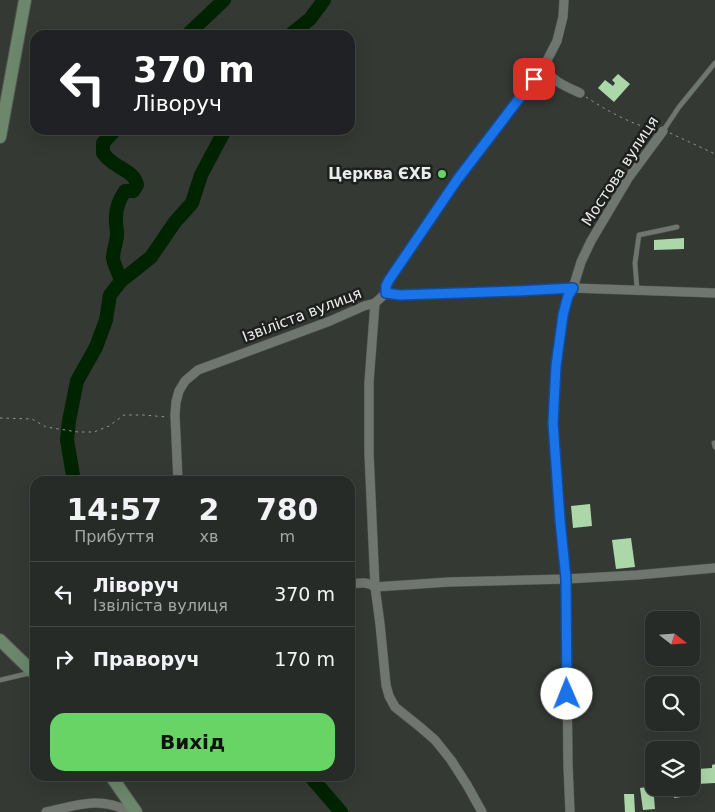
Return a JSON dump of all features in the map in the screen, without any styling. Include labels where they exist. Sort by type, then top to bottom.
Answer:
[{"type":"street","points":[[0,137],[25,0]]},
{"type":"street","points":[[564,0],[563,17],[557,41],[543,68],[457,180],[389,280],[386,286],[386,293],[400,295],[573,288],[715,293]]},
{"type":"street","points":[[543,68],[560,84],[580,93]]},
{"type":"street","name":"Мостова вулиця","points":[[570,812],[566,579],[553,423],[556,366],[563,315],[581,262],[591,241],[629,177],[662,131]]},
{"type":"street","name":"Ізвіліста вулиця","points":[[178,476],[175,415],[179,391],[185,381],[198,370],[375,303],[386,293]]},
{"type":"street","points":[[375,303],[369,382],[369,453],[375,587],[386,685],[395,707],[420,727],[451,760],[482,812]]},
{"type":"street","points":[[355,584],[366,583],[375,587],[449,582],[566,579],[715,568]]},
{"type":"street","points":[[0,640],[30,669]]},
{"type":"street","points":[[114,781],[136,812]]},
{"type":"street","points":[[46,812],[92,802],[105,803],[131,812]]},
{"type":"lane","name":"Мостова вулиця","points":[[662,131],[715,63]]},
{"type":"lane","points":[[637,290],[635,263],[639,235],[677,227]]},
{"type":"lane","points":[[0,680],[30,674]]},
{"type":"path","points":[[580,93],[598,105],[644,128],[662,131],[682,138],[715,154]]},
{"type":"path","points":[[0,418],[32,420],[46,427],[78,432],[94,432],[109,426],[124,415],[165,418],[175,415]]},
{"type":"building","points":[[618,74],[630,84],[614,102],[598,88],[605,80],[613,86],[615,83],[612,80]]},
{"type":"building","points":[[684,238],[684,249],[654,250],[654,240]]},
{"type":"building","points":[[590,504],[592,526],[573,528],[571,506]]},
{"type":"building","points":[[631,538],[635,567],[616,569],[612,540]]},
{"type":"building","points":[[715,764],[715,783],[700,784],[700,769],[712,768],[712,765]]},
{"type":"building","points":[[645,787],[645,796],[654,796],[655,809],[643,810],[640,788]]},
{"type":"building","points":[[624,794],[634,794],[635,812],[625,812]]},
{"type":"waterway","points":[[192,30],[224,0]]},
{"type":"waterway","points":[[296,30],[310,19],[324,0]]},
{"type":"waterway","points":[[110,135],[103,143],[103,153],[111,161],[131,174],[137,185],[133,191],[125,191],[117,210],[117,237],[113,258],[121,281]]},
{"type":"waterway","points":[[73,476],[67,440],[77,381],[96,347],[106,320],[110,295],[121,281],[151,257],[175,222],[192,203],[201,175],[222,135]]},
{"type":"waterway","points":[[314,781],[341,812]]},
{"type":"place","name":"Церква ЄХБ","points":[[442,174]]},
{"type":"route","points":[[534,79],[457,180],[389,280],[386,286],[386,293],[400,295],[573,288],[568,296],[563,315],[556,366],[553,423],[566,579],[567,694]]}]
